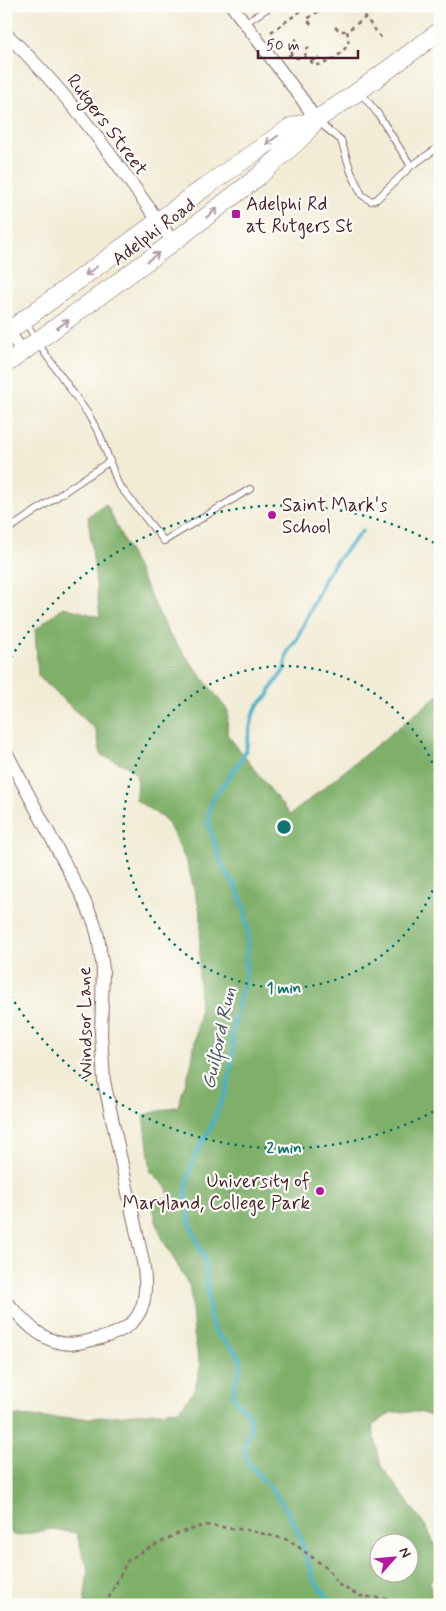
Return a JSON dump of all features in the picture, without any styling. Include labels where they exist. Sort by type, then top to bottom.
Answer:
[{"type":"main road","name":"Adelphi Road","points":[[6,364],[39,342],[259,176],[301,138],[316,120],[359,91],[440,31]]},
{"type":"main road","name":"Adelphi Road","points":[[7,331],[291,127],[316,120]]},
{"type":"street","points":[[232,6],[316,120]]},
{"type":"street","name":"Rutgers Street","points":[[6,34],[53,82],[96,135],[173,242]]},
{"type":"street","points":[[7,331],[23,352]]},
{"type":"street","name":"Windsor Lane","points":[[6,752],[82,896],[98,937],[103,969],[101,1034],[106,1097],[146,1282],[145,1298],[136,1318],[126,1328],[111,1336],[69,1344],[48,1339],[6,1302]]},
{"type":"lane","points":[[245,23],[271,6]]},
{"type":"lane","points":[[359,91],[378,114],[411,166]]},
{"type":"lane","points":[[316,120],[341,140],[351,172],[362,195],[371,201],[377,199],[411,166],[439,146]]},
{"type":"lane","points":[[24,320],[88,414],[100,435],[118,484],[164,541],[250,489]]},
{"type":"lane","points":[[6,531],[110,461]]},
{"type":"path","points":[[271,32],[308,6]]},
{"type":"path","points":[[316,6],[320,10]]},
{"type":"path","points":[[312,24],[308,19],[313,15],[325,6],[329,11]]},
{"type":"path","points":[[335,27],[347,31],[381,6]]},
{"type":"path","points":[[390,6],[395,11],[405,6]]},
{"type":"path","points":[[420,6],[423,10]]},
{"type":"path","points":[[359,9],[382,39]]},
{"type":"path","points":[[313,15],[317,20]]},
{"type":"path","points":[[297,39],[293,41],[289,55],[297,58],[305,57],[315,65],[321,65],[332,60],[344,49],[348,43],[347,31]]},
{"type":"path","points":[[305,57],[306,49],[311,46]]},
{"type":"path","points":[[309,59],[314,60],[319,57]]},
{"type":"path","points":[[105,1605],[128,1560],[177,1534],[206,1526],[247,1530],[289,1540],[328,1570],[339,1585],[360,1596],[388,1599],[404,1605]]},
{"type":"green space","points":[[106,504],[169,634],[228,711],[227,734],[290,815],[440,694],[440,1419],[419,1412],[392,1412],[372,1426],[381,1466],[425,1525],[440,1555],[440,1571],[430,1581],[433,1605],[84,1605],[88,1569],[76,1533],[52,1529],[15,1536],[6,1529],[6,1415],[45,1418],[92,1418],[179,1410],[194,1391],[200,1368],[194,1334],[190,1287],[163,1240],[156,1221],[153,1199],[169,1199],[167,1188],[151,1172],[144,1115],[178,1106],[191,1066],[200,1009],[201,915],[187,863],[167,821],[136,800],[137,775],[125,765],[101,755],[96,730],[38,676],[35,630],[63,607],[100,617],[88,516]]},
{"type":"waterway","name":"Guilford Run","points":[[330,1605],[323,1591],[314,1581],[299,1534],[288,1512],[275,1493],[248,1463],[244,1446],[250,1432],[250,1415],[238,1404],[233,1396],[241,1361],[234,1350],[215,1332],[210,1318],[205,1261],[190,1223],[186,1191],[190,1170],[196,1154],[208,1133],[227,1088],[233,1051],[232,1035],[240,994],[245,982],[248,933],[245,911],[238,890],[223,868],[209,826],[212,800],[242,759],[246,749],[253,714],[258,705],[269,695],[270,690],[284,670],[288,651],[297,639],[325,578],[334,564],[362,531]]},
{"type":"place","name":"Adelphi Rd at Rutgers St","points":[[236,214]]},
{"type":"place","name":"Saint Mark's School","points":[[272,515]]},
{"type":"place","name":"University of Maryland, College Park","points":[[320,1191]]}]
